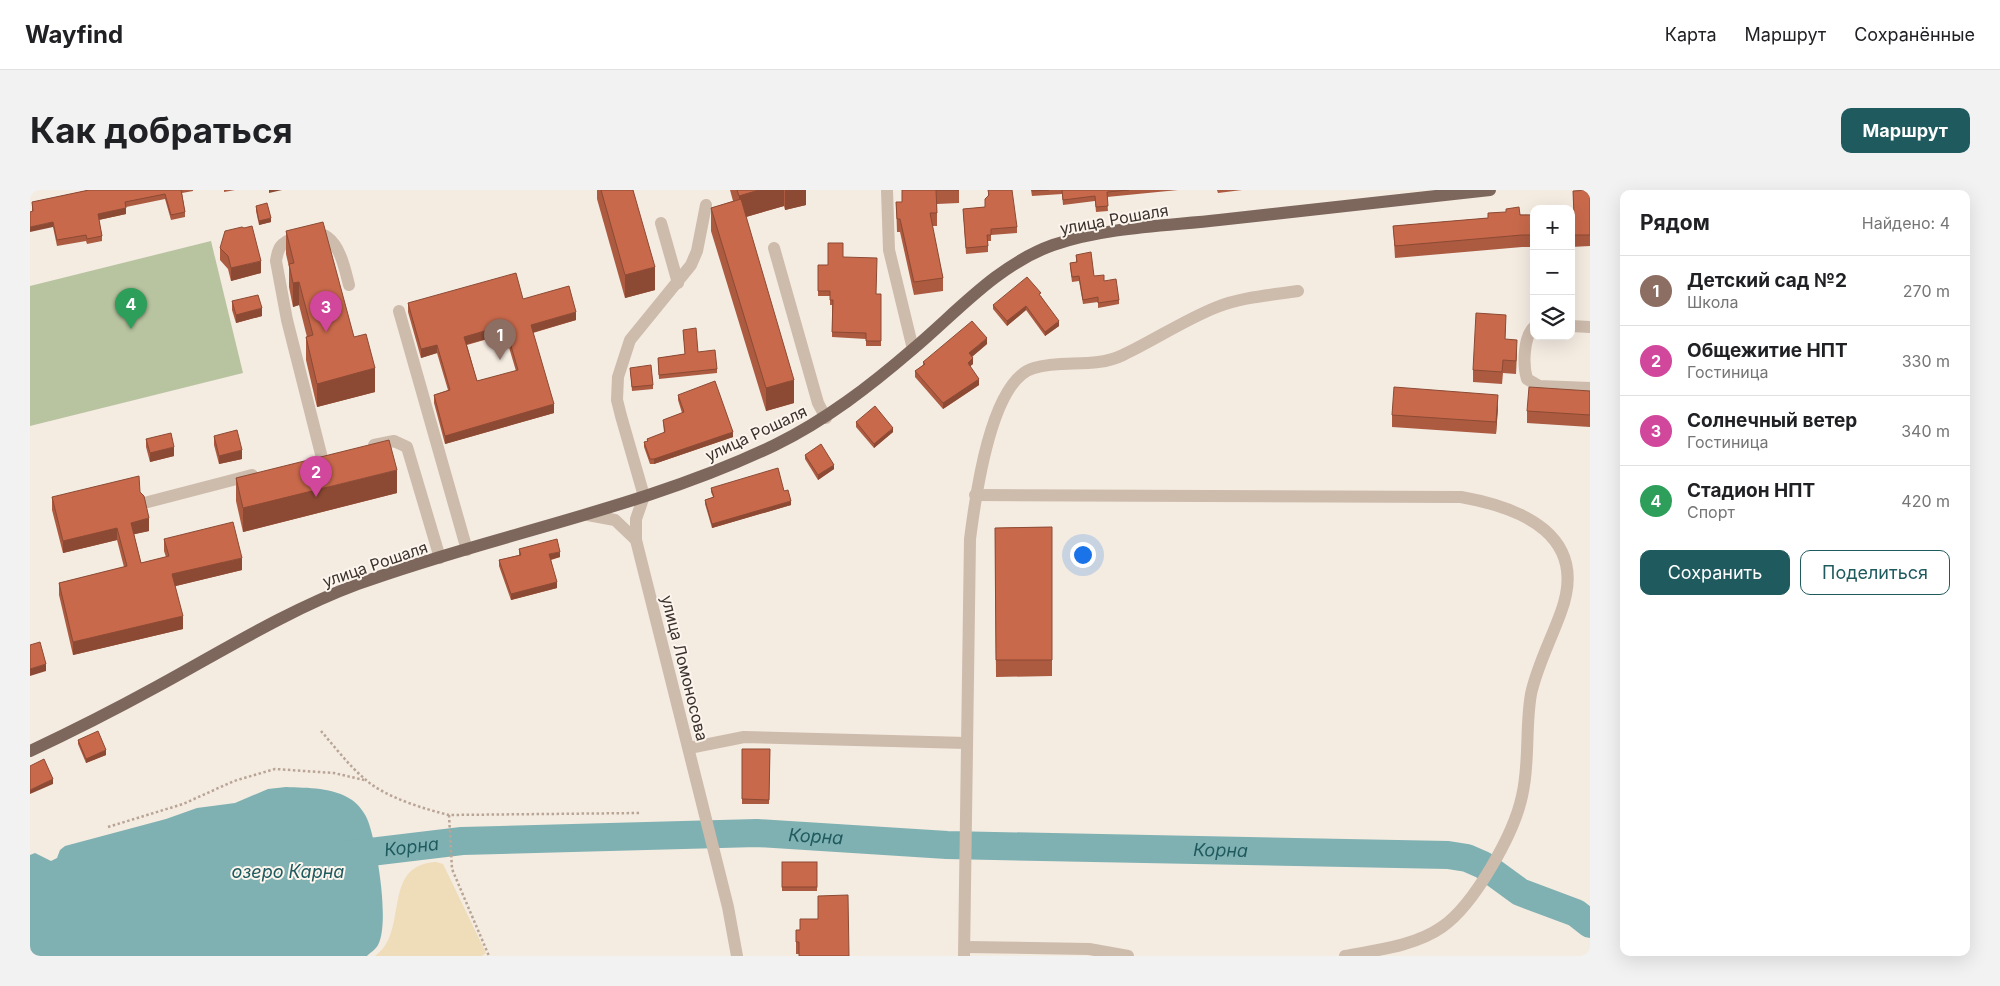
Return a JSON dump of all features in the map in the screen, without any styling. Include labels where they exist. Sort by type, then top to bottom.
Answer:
[{"type":"main road","name":"улица Рошаля","points":[[30,751],[130,701],[292,613],[357,585],[644,496],[747,457],[826,418],[913,349],[991,280],[1034,254],[1074,240],[1124,230],[1490,190]]},
{"type":"street","points":[[887,190],[889,250],[913,349]]},
{"type":"street","points":[[644,496],[617,400],[618,377],[630,340],[691,265],[697,251],[706,205]]},
{"type":"street","points":[[661,223],[678,283]]},
{"type":"street","points":[[322,458],[287,320],[276,261],[278,252],[287,241],[322,234],[328,237],[338,252],[349,285]]},
{"type":"street","points":[[774,248],[818,403],[826,418]]},
{"type":"street","points":[[1128,956],[1089,948],[965,951],[966,743],[970,539],[975,495],[991,429],[1007,394],[1024,372],[1042,366],[1101,363],[1122,355],[1190,318],[1219,306],[1298,291]]},
{"type":"street","points":[[399,311],[467,550]]},
{"type":"street","points":[[1575,326],[1590,327]]},
{"type":"street","points":[[1530,331],[1527,338],[1525,373],[1527,379],[1539,386],[1590,388]]},
{"type":"street","points":[[358,448],[394,442],[407,447],[440,558]]},
{"type":"street","points":[[148,502],[264,472]]},
{"type":"street","points":[[975,495],[1461,498],[1508,508],[1540,524],[1558,544],[1564,556],[1566,584],[1562,611],[1533,683],[1528,716],[1522,798],[1509,834],[1469,900],[1443,927],[1407,943],[1344,956]]},
{"type":"street","name":"улица Ломоносова","points":[[644,496],[636,519],[636,540],[703,804],[737,956]]},
{"type":"street","points":[[582,514],[600,515],[615,520],[636,540]]},
{"type":"street","points":[[689,748],[744,737],[966,743]]},
{"type":"path","points":[[320,731],[366,780],[377,788],[413,804],[449,815],[641,813]]},
{"type":"path","points":[[108,827],[176,807],[234,781],[275,769],[334,773],[366,780]]},
{"type":"path","points":[[449,815],[452,869],[489,956]]},
{"type":"green space","points":[[211,241],[243,373],[30,426],[30,286]]},
{"type":"sand","points":[[436,862],[443,864],[486,953],[482,956],[375,956],[385,945],[391,932],[401,887],[408,875],[419,866]]},
{"type":"water","name":"озеро Карна","points":[[286,787],[329,790],[345,796],[362,809],[367,818],[372,832],[381,884],[383,920],[378,945],[367,956],[30,956],[30,855],[35,853],[51,861],[57,858],[60,850],[65,846],[166,819],[197,808],[235,803],[268,789]]},
{"type":"building","points":[[89,190],[181,190],[185,212],[171,215],[165,194],[125,202],[126,208],[98,214],[102,236],[87,239],[86,235],[57,240],[53,222],[30,227],[30,212],[33,211],[32,202]]},
{"type":"building","points":[[601,190],[633,190],[655,267],[625,275]]},
{"type":"building","points":[[737,190],[759,190],[739,196]]},
{"type":"building","points":[[902,190],[936,190],[937,213],[930,213],[943,278],[914,282],[900,219],[897,219],[896,202],[902,202]]},
{"type":"building","points":[[988,190],[1012,190],[1017,227],[991,229],[991,235],[987,235],[988,246],[966,248],[963,209],[985,207],[985,199],[989,195]]},
{"type":"building","points":[[1062,190],[1129,190],[1107,192],[1108,206],[1096,207],[1095,196],[1063,200]]},
{"type":"building","points":[[1590,190],[1590,235],[1575,235],[1573,191]]},
{"type":"building","points":[[741,199],[794,380],[766,388],[711,208]]},
{"type":"building","points":[[267,203],[271,218],[259,221],[256,206]]},
{"type":"building","points":[[1519,207],[1520,215],[1530,215],[1530,235],[1395,246],[1393,226],[1488,218],[1488,213],[1506,212],[1506,209]]},
{"type":"building","points":[[323,222],[354,337],[366,334],[375,368],[317,384],[306,337],[313,335],[299,282],[293,283],[289,264],[294,263],[286,231]]},
{"type":"building","points":[[252,226],[261,261],[231,268],[228,256],[220,248],[225,231]]},
{"type":"building","points":[[828,243],[843,243],[843,257],[877,258],[876,294],[881,294],[881,341],[866,341],[866,333],[832,332],[833,300],[830,300],[830,291],[818,291],[818,265],[828,265]]},
{"type":"building","points":[[1091,252],[1094,276],[1104,275],[1104,281],[1116,279],[1119,300],[1098,303],[1098,297],[1083,300],[1079,276],[1072,277],[1070,263],[1077,262],[1076,255]]},
{"type":"building","points":[[516,273],[523,299],[569,286],[576,312],[531,325],[554,404],[445,436],[434,395],[450,390],[437,345],[421,349],[408,303]],"holes":[[[505,325],[518,370],[477,381],[464,337]]]},
{"type":"building","points":[[1027,277],[1041,293],[1039,294],[1059,321],[1045,332],[1026,306],[1007,321],[993,305]]},
{"type":"building","points":[[258,295],[262,308],[236,315],[232,301]]},
{"type":"building","points":[[1476,313],[1506,315],[1505,339],[1517,340],[1516,361],[1503,360],[1502,372],[1473,370]]},
{"type":"building","points":[[972,321],[987,338],[969,353],[973,358],[968,363],[979,379],[943,403],[915,371]]},
{"type":"building","points":[[696,328],[698,352],[715,350],[717,369],[659,375],[658,358],[685,354],[683,330]]},
{"type":"building","points":[[651,365],[653,385],[632,387],[630,368]]},
{"type":"building","points":[[715,381],[733,432],[650,459],[644,442],[665,432],[663,420],[684,412],[678,395]]},
{"type":"building","points":[[1394,387],[1498,395],[1496,422],[1392,415]]},
{"type":"building","points":[[1529,387],[1590,391],[1590,415],[1527,411]]},
{"type":"building","points":[[875,406],[893,428],[874,444],[856,422]]},
{"type":"building","points":[[237,430],[242,450],[219,456],[214,436]]},
{"type":"building","points":[[171,433],[174,447],[150,453],[146,439]]},
{"type":"building","points":[[389,440],[397,470],[243,508],[236,478]]},
{"type":"building","points":[[821,444],[834,465],[818,475],[805,455]]},
{"type":"building","points":[[778,468],[784,491],[788,490],[791,501],[712,524],[705,500],[714,497],[711,488]]},
{"type":"building","points":[[139,476],[140,492],[144,496],[149,518],[131,523],[141,563],[169,556],[164,539],[233,522],[242,558],[172,574],[183,616],[73,642],[59,583],[127,566],[117,528],[63,541],[52,497]]},
{"type":"building","points":[[1052,527],[1052,660],[996,660],[995,528]]},
{"type":"building","points":[[557,539],[560,552],[549,554],[557,582],[511,594],[499,560],[521,555],[519,549]]},
{"type":"building","points":[[40,642],[46,664],[30,669],[30,645]]},
{"type":"building","points":[[98,731],[106,750],[86,759],[78,740]]},
{"type":"building","points":[[742,749],[770,749],[769,800],[742,799]]},
{"type":"building","points":[[44,759],[53,779],[30,790],[30,766]]},
{"type":"building","points":[[782,862],[817,862],[817,887],[782,887]]},
{"type":"building","points":[[848,895],[849,956],[799,956],[799,942],[796,942],[796,930],[800,930],[800,919],[818,919],[818,896]]},
{"type":"waterway","name":"Корна","points":[[337,856],[462,841],[757,833],[947,845],[1448,855],[1467,858],[1483,865],[1520,892],[1576,913],[1590,924]]},
{"type":"place","name":"Стадион НПТ","points":[[131,329]]},
{"type":"place","name":"Солнечный ветер","points":[[326,332]]},
{"type":"place","name":"Детский сад №2","points":[[500,360]]},
{"type":"place","name":"Общежитие НПТ","points":[[316,497]]}]
